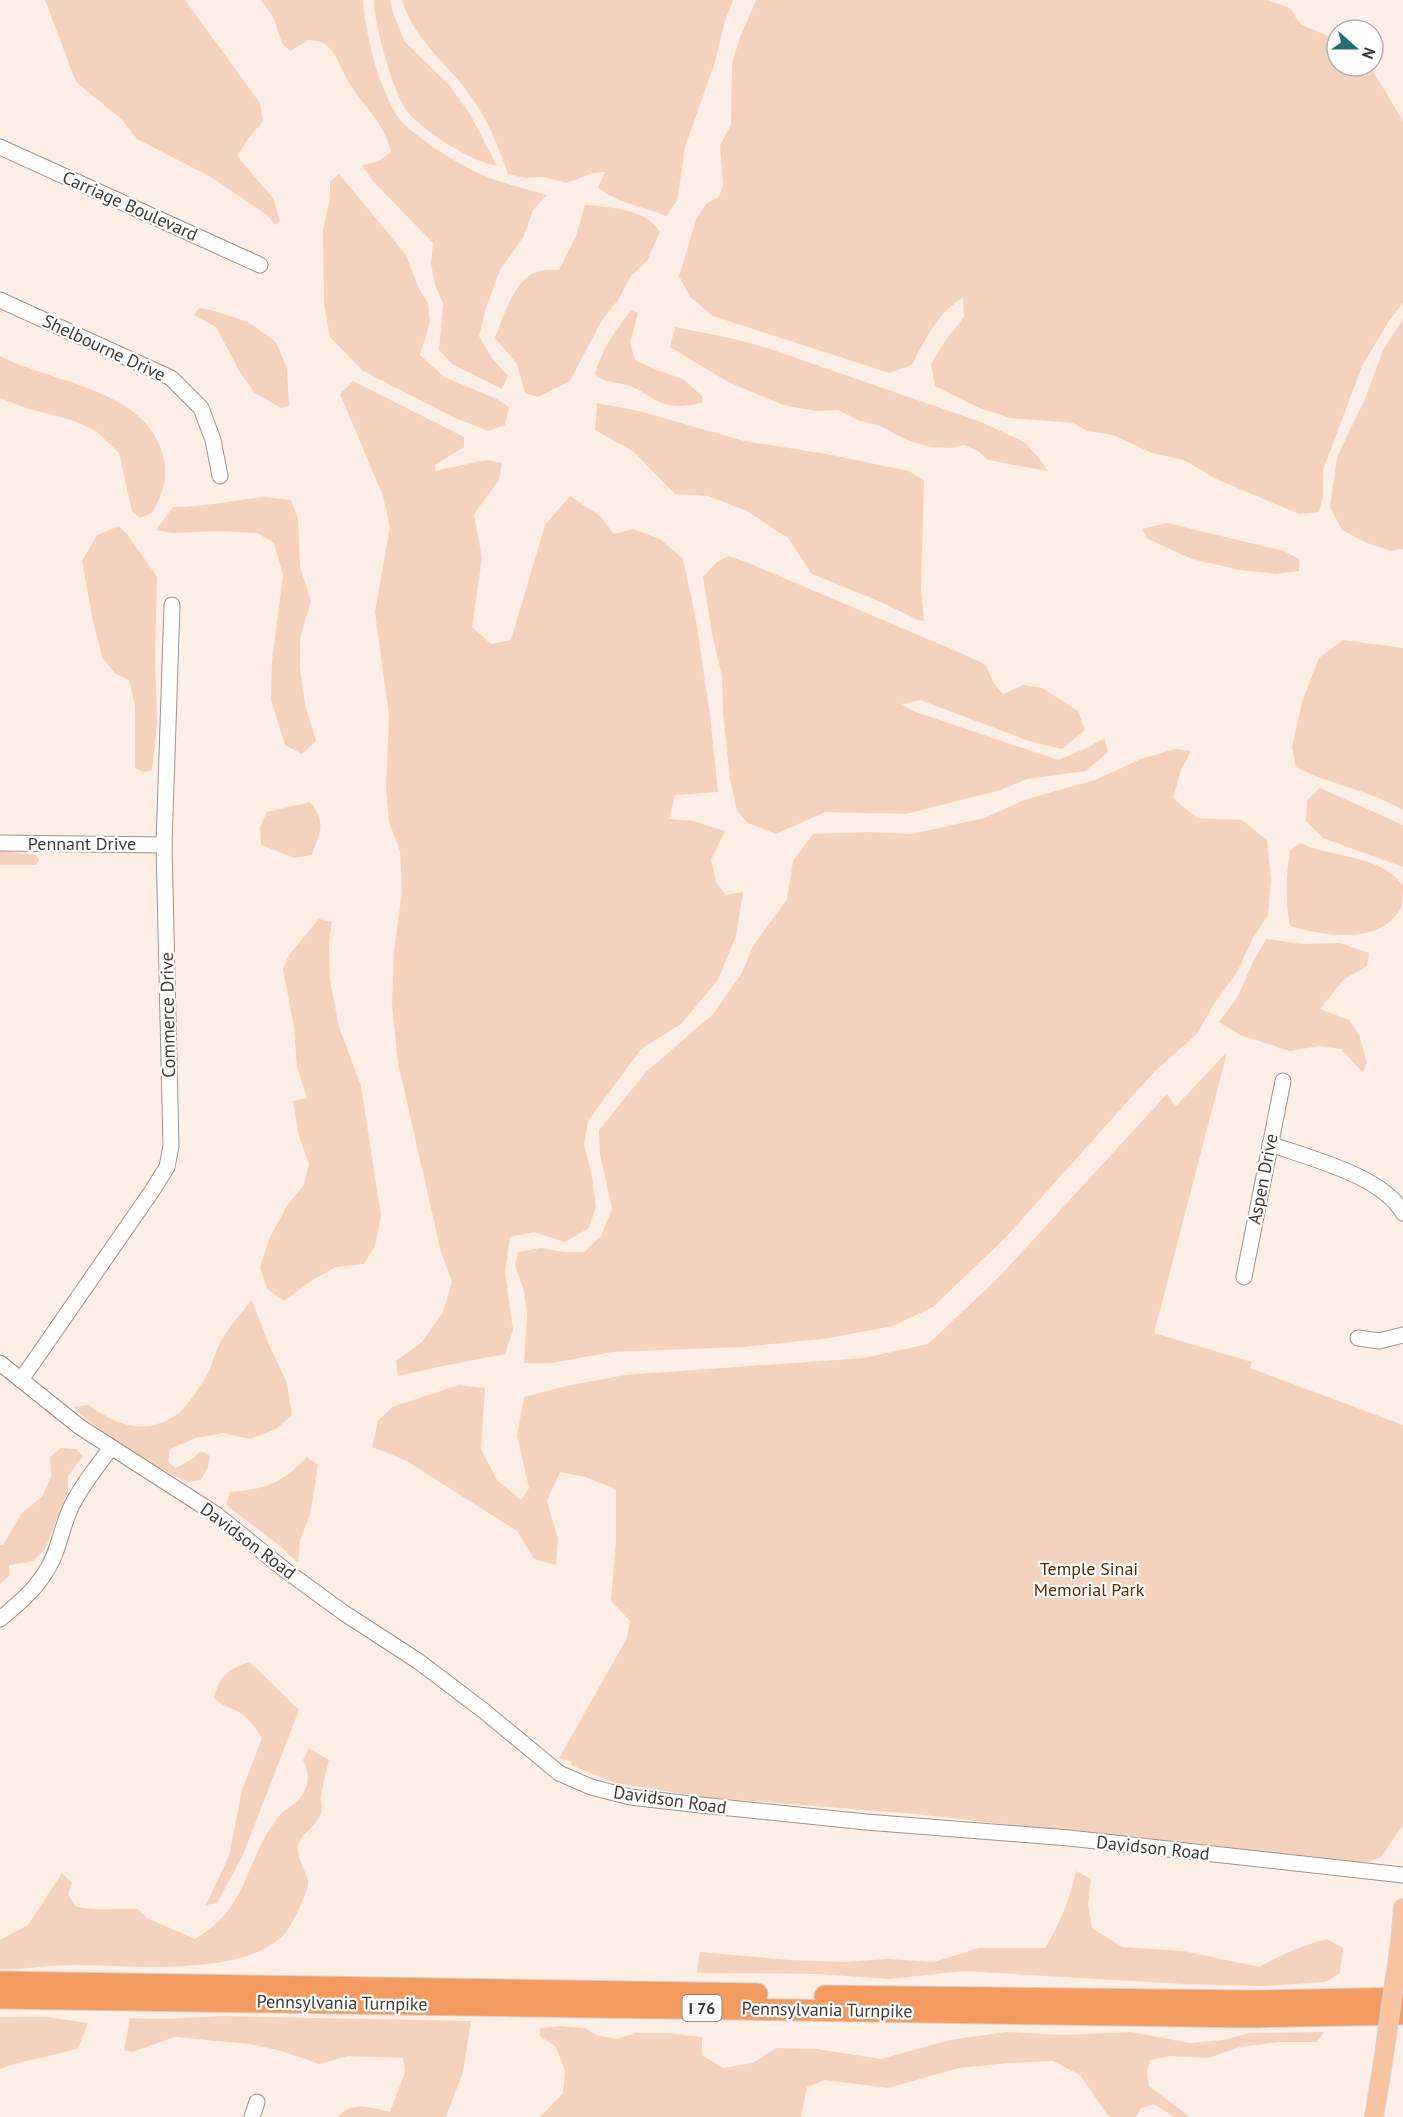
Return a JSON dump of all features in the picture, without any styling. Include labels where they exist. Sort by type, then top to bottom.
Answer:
[{"type":"highway","name":"Pennsylvania Turnpike","points":[[0,1982],[1254,2001],[1403,1998]]},
{"type":"highway","name":"Pennsylvania Turnpike","points":[[0,1998],[1250,2017],[1403,2014]]},
{"type":"main road","points":[[1374,2117],[1400,1943],[1403,1908]]},
{"type":"street","name":"Carriage Boulevard","points":[[0,147],[260,265]]},
{"type":"street","name":"Shelbourne Drive","points":[[0,300],[171,378],[201,408],[213,441],[220,477]]},
{"type":"street","name":"Commerce Drive","points":[[21,1380],[167,1167],[171,1146],[171,1113],[164,845],[172,605]]},
{"type":"street","name":"Pennant Drive","points":[[0,843],[164,845]]},
{"type":"street","name":"Aspen Drive","points":[[1244,1277],[1283,1081]]},
{"type":"street","points":[[1270,1144],[1374,1184],[1393,1198],[1403,1212]]},
{"type":"street","points":[[1358,1338],[1379,1341],[1403,1335]]},
{"type":"street","name":"Davidson Road","points":[[0,1363],[80,1427],[218,1515],[310,1588],[418,1661],[559,1773],[591,1787],[630,1797],[691,1804],[866,1822],[1069,1838],[1403,1875]]},
{"type":"street","points":[[0,1619],[29,1594],[46,1572],[57,1550],[72,1505],[88,1478],[111,1448]]},
{"type":"street","points":[[252,2117],[257,2102]]},
{"type":"green space","points":[[45,0],[185,0],[260,103],[263,121],[237,156],[273,198],[280,221],[275,225],[267,215],[209,176],[137,139],[121,119],[76,82]]},
{"type":"green space","points":[[261,0],[363,0],[370,44],[378,73],[389,101],[402,122],[425,141],[480,174],[547,195],[533,210],[524,236],[500,270],[486,308],[479,336],[491,357],[508,376],[502,389],[452,364],[439,350],[443,304],[435,284],[431,264],[433,243],[372,180],[362,165],[379,161],[391,152],[384,132],[354,90],[330,49],[322,43],[309,40],[290,51],[282,43],[274,19]]},
{"type":"green space","points":[[374,0],[390,0],[405,42],[449,85],[470,114],[497,166],[462,153],[424,128],[407,111],[396,90],[385,57]]},
{"type":"green space","points":[[402,0],[733,0],[725,21],[715,62],[685,147],[677,201],[666,216],[604,192],[598,187],[605,172],[593,173],[566,183],[544,177],[525,178],[508,174],[487,123],[476,103],[422,39],[407,14]]},
{"type":"green space","points":[[756,0],[1267,0],[1290,8],[1300,24],[1325,35],[1325,78],[1377,78],[1403,121],[1403,303],[1389,321],[1362,366],[1323,470],[1323,497],[1319,512],[1299,514],[1216,479],[1184,460],[1152,453],[1113,435],[1087,431],[1073,423],[1010,418],[977,407],[935,386],[931,364],[964,317],[963,298],[940,318],[912,365],[889,373],[713,316],[690,297],[679,276],[697,217],[707,203],[719,197],[723,185],[720,145],[731,125],[732,64],[739,40]]},
{"type":"green space","points":[[339,174],[406,255],[419,289],[428,303],[430,322],[420,355],[444,377],[497,399],[509,407],[505,425],[488,431],[453,417],[363,371],[330,337],[324,303],[323,230],[330,198],[330,182]]},
{"type":"green space","points":[[585,205],[637,214],[654,224],[660,232],[647,261],[631,276],[618,300],[602,320],[570,381],[538,397],[525,393],[517,364],[495,338],[517,288],[524,280],[540,271],[559,270],[576,236]]},
{"type":"green space","points":[[199,308],[250,323],[276,342],[287,369],[289,406],[281,408],[255,393],[241,374],[216,327],[194,315]]},
{"type":"green space","points":[[632,310],[638,313],[630,342],[635,360],[683,379],[702,396],[702,403],[680,406],[664,404],[625,384],[608,381],[595,374],[610,340]]},
{"type":"green space","points":[[1403,319],[1403,549],[1391,551],[1367,543],[1342,530],[1330,507],[1337,457],[1365,399],[1383,350]]},
{"type":"green space","points":[[675,327],[735,339],[770,349],[981,422],[1024,442],[1048,471],[988,460],[978,451],[964,445],[951,448],[930,447],[907,440],[878,425],[860,421],[838,410],[818,411],[786,406],[728,382],[670,347]]},
{"type":"green space","points":[[0,356],[112,399],[132,411],[149,427],[160,446],[165,464],[165,480],[153,512],[140,518],[132,511],[119,453],[96,431],[72,420],[26,408],[0,398]]},
{"type":"green space","points":[[353,381],[464,437],[464,447],[435,465],[435,471],[486,460],[502,463],[499,480],[474,514],[482,558],[472,627],[491,644],[511,640],[545,525],[570,496],[600,516],[614,534],[633,529],[660,539],[683,559],[696,620],[710,715],[718,792],[675,795],[669,819],[693,821],[725,831],[711,860],[716,882],[726,895],[743,892],[736,936],[718,980],[681,1024],[641,1049],[588,1121],[584,1145],[596,1206],[589,1228],[565,1242],[534,1232],[510,1237],[505,1272],[513,1330],[505,1354],[398,1376],[396,1361],[422,1342],[443,1312],[452,1282],[441,1252],[398,1063],[392,1004],[394,951],[402,892],[400,851],[389,822],[386,788],[389,716],[375,612],[390,527],[383,496],[340,394]]},
{"type":"green space","points":[[597,403],[639,411],[744,441],[826,454],[909,471],[924,481],[921,588],[924,621],[812,574],[788,538],[747,511],[708,496],[675,494],[634,452],[595,430]]},
{"type":"green space","points":[[265,497],[291,500],[298,519],[300,567],[311,601],[300,638],[300,668],[305,704],[316,741],[302,754],[285,745],[271,700],[272,661],[283,575],[274,543],[257,533],[220,531],[172,533],[156,530],[173,507]]},
{"type":"green space","points":[[1167,523],[1284,551],[1299,559],[1299,571],[1276,574],[1240,570],[1192,559],[1148,539],[1142,529]]},
{"type":"green space","points":[[119,526],[157,577],[155,656],[157,722],[152,770],[144,772],[135,768],[135,706],[129,680],[116,674],[103,659],[94,626],[82,561],[97,535]]},
{"type":"green space","points":[[728,556],[986,665],[993,682],[1003,694],[1023,685],[1042,688],[1078,711],[1085,730],[1062,749],[1029,741],[920,700],[902,704],[913,711],[1058,760],[1104,738],[1108,752],[1086,771],[1027,779],[1001,790],[906,814],[825,812],[776,834],[748,823],[737,811],[730,779],[722,676],[712,634],[703,577],[717,562]]},
{"type":"green space","points":[[1343,640],[1403,648],[1403,810],[1377,797],[1296,767],[1292,747],[1302,702],[1319,658]]},
{"type":"green space","points":[[1175,749],[1191,751],[1181,770],[1173,798],[1197,818],[1242,820],[1267,840],[1271,879],[1268,915],[1253,938],[1237,972],[1214,1004],[1197,1034],[1155,1071],[1006,1237],[933,1307],[893,1326],[829,1338],[743,1347],[612,1352],[551,1363],[524,1363],[527,1315],[524,1291],[515,1265],[518,1252],[541,1248],[564,1252],[584,1252],[601,1236],[612,1209],[600,1154],[599,1130],[646,1072],[713,1014],[742,973],[753,946],[787,899],[793,861],[813,834],[869,832],[912,834],[984,818],[1027,799],[1095,780],[1141,759]]},
{"type":"green space","points":[[1320,788],[1403,825],[1403,867],[1323,838],[1306,821],[1307,800]]},
{"type":"green space","points":[[310,802],[320,822],[319,834],[312,855],[295,858],[261,845],[260,827],[267,812]]},
{"type":"green space","points":[[1300,843],[1322,851],[1369,862],[1389,872],[1403,885],[1401,908],[1392,920],[1366,933],[1335,935],[1290,926],[1287,879],[1290,850]]},
{"type":"green space","points":[[0,851],[36,855],[39,860],[36,865],[0,865]]},
{"type":"green space","points":[[319,919],[332,922],[329,941],[330,980],[339,1027],[361,1086],[381,1216],[375,1246],[364,1264],[336,1267],[314,1279],[284,1301],[267,1289],[260,1267],[270,1237],[288,1204],[304,1185],[309,1164],[299,1136],[293,1101],[307,1098],[297,1067],[294,1027],[283,969],[289,955]]},
{"type":"green space","points":[[1266,939],[1302,944],[1340,943],[1369,953],[1367,966],[1343,980],[1320,1009],[1349,1020],[1359,1035],[1367,1062],[1363,1073],[1341,1049],[1319,1046],[1290,1051],[1240,1035],[1219,1022],[1238,996]]},
{"type":"green space","name":"Temple Sinai Memorial Park","points":[[1227,1052],[1154,1333],[1252,1362],[1250,1368],[1403,1425],[1403,1825],[1381,1857],[1361,1865],[915,1814],[703,1797],[615,1783],[559,1758],[627,1638],[630,1621],[611,1601],[616,1541],[616,1489],[585,1477],[560,1472],[547,1501],[558,1539],[556,1565],[534,1559],[517,1531],[405,1460],[372,1447],[378,1421],[392,1407],[459,1385],[485,1388],[481,1449],[497,1480],[521,1500],[529,1488],[517,1436],[524,1397],[566,1386],[625,1375],[864,1358],[928,1344],[998,1278],[1167,1094],[1176,1106]]},
{"type":"green space","points":[[252,1300],[269,1345],[287,1383],[292,1415],[276,1429],[250,1439],[223,1433],[196,1438],[170,1449],[168,1462],[176,1468],[201,1451],[210,1456],[208,1467],[201,1480],[187,1482],[145,1461],[82,1416],[73,1407],[89,1405],[111,1419],[133,1426],[156,1425],[179,1413],[194,1396],[207,1375],[222,1339]]},
{"type":"green space","points":[[61,1448],[76,1449],[83,1456],[68,1476],[68,1491],[45,1549],[33,1561],[9,1565],[10,1575],[0,1584],[0,1545],[3,1545],[22,1513],[42,1497],[51,1477],[50,1457]]},
{"type":"green space","points":[[307,1457],[318,1465],[310,1515],[300,1540],[298,1563],[280,1546],[226,1505],[230,1492],[263,1487],[281,1479]]},
{"type":"green space","points":[[250,1662],[299,1710],[243,1855],[217,1903],[206,1905],[229,1856],[242,1790],[262,1738],[243,1715],[214,1698],[226,1674]]},
{"type":"green space","points":[[309,1748],[329,1760],[321,1796],[321,1813],[298,1846],[298,1855],[307,1877],[308,1886],[287,1931],[269,1946],[245,1957],[186,1966],[73,1965],[0,1969],[0,1940],[28,1925],[62,1873],[72,1883],[68,1894],[75,1906],[98,1909],[138,1909],[147,1918],[195,1939],[211,1928],[224,1916],[241,1890],[269,1830],[281,1814],[303,1794],[308,1778],[303,1760]]},
{"type":"green space","points":[[1076,1871],[1091,1879],[1088,1905],[1092,1928],[1122,1947],[1183,1951],[1260,1967],[1292,1951],[1327,1939],[1343,1948],[1340,1973],[1326,1982],[1262,1986],[1183,1984],[963,1971],[889,1979],[818,1974],[697,1973],[700,1952],[790,1960],[842,1962],[888,1959],[934,1962],[979,1948],[1045,1948],[1064,1911]]},
{"type":"green space","points":[[222,2016],[471,2021],[463,2072],[446,2117],[338,2117],[350,2108],[356,2107],[369,2107],[390,2112],[405,2072],[403,2058],[348,2056],[320,2064],[278,2050],[249,2044],[175,2037],[132,2052],[124,2050],[130,2018]]},
{"type":"green space","points":[[0,2017],[47,2017],[88,2023],[78,2048],[0,2069]]},
{"type":"green space","points":[[561,2026],[585,2028],[596,2035],[616,2039],[636,2033],[669,2033],[702,2037],[702,2055],[723,2068],[753,2063],[776,2048],[817,2049],[881,2059],[950,2040],[1006,2032],[1064,2035],[1131,2032],[1189,2043],[1223,2040],[1249,2033],[1324,2032],[1317,2042],[1280,2042],[1240,2047],[1209,2058],[1169,2056],[1150,2060],[1147,2072],[1149,2086],[1190,2117],[1174,2117],[1154,2104],[1141,2108],[1136,2117],[1109,2117],[1080,2075],[1053,2061],[959,2068],[888,2088],[825,2080],[807,2087],[801,2117],[540,2117],[563,2093],[565,2071],[556,2047],[540,2036],[540,2028]]}]
